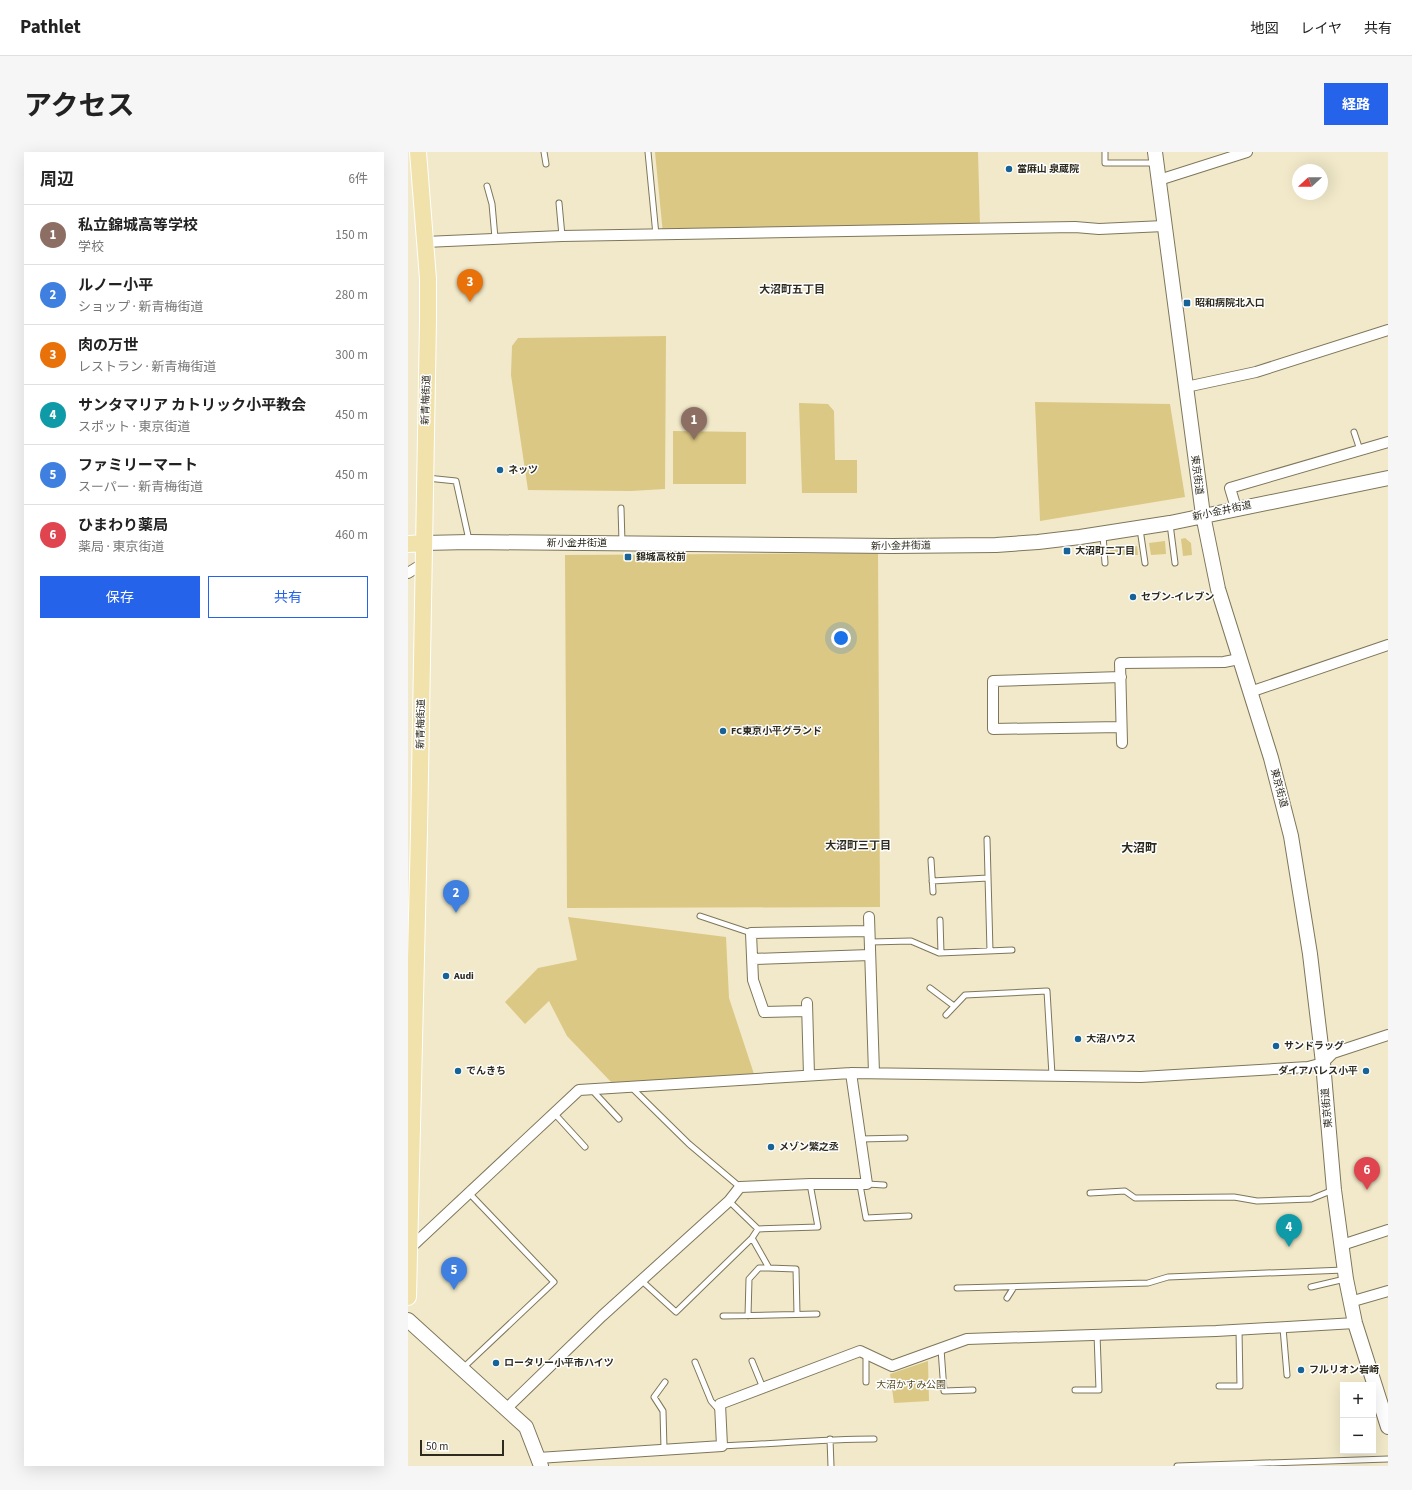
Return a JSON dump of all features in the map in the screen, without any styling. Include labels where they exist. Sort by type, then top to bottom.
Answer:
[{"type":"main road","name":"新青梅街道","points":[[408,1297],[414,833],[424,563],[416,544],[424,478],[428,321],[425,242],[418,152]]},
{"type":"main road","name":"東京街道","points":[[1156,157],[1203,515],[1218,588],[1271,758],[1291,836],[1310,954],[1323,1063],[1334,1190],[1350,1302],[1355,1323],[1388,1427]]},
{"type":"main road","name":"新小金井街道","points":[[416,544],[469,542],[838,546],[989,545],[1038,542],[1103,534],[1170,523],[1236,508],[1388,478]]},
{"type":"main road","points":[[408,1320],[507,1408],[526,1427],[539,1462]]},
{"type":"street","points":[[1159,180],[1247,152]]},
{"type":"street","points":[[425,242],[562,236],[1164,226]]},
{"type":"street","points":[[1186,387],[1256,372],[1388,330]]},
{"type":"street","points":[[1236,508],[1230,488],[1388,442]]},
{"type":"street","points":[[408,573],[424,563]]},
{"type":"street","points":[[1250,692],[1388,645]]},
{"type":"street","points":[[1122,743],[1120,663],[1224,662],[1239,659]]},
{"type":"street","points":[[1121,677],[993,681],[993,729],[1121,727]]},
{"type":"street","points":[[869,917],[874,1073]]},
{"type":"street","points":[[809,1075],[807,1007],[764,1012],[753,980],[752,933],[870,931]]},
{"type":"street","points":[[753,959],[870,955]]},
{"type":"street","points":[[409,1249],[579,1090],[851,1073],[1141,1076],[1308,1067],[1323,1063],[1332,1053],[1388,1035]]},
{"type":"street","points":[[507,1408],[602,1316],[729,1200],[740,1187],[810,1184],[864,1184],[860,1139],[851,1073]]},
{"type":"street","points":[[1342,1245],[1388,1230]]},
{"type":"street","points":[[1350,1302],[1388,1291]]},
{"type":"street","points":[[539,1462],[664,1449],[722,1446],[720,1404],[860,1351],[892,1366],[967,1339],[1240,1330],[1355,1323]]},
{"type":"lane","points":[[544,152],[546,164]]},
{"type":"lane","points":[[648,152],[656,235]]},
{"type":"lane","points":[[1105,152],[1105,163],[1156,157]]},
{"type":"lane","points":[[487,186],[492,204],[495,238]]},
{"type":"lane","points":[[559,203],[562,236]]},
{"type":"lane","points":[[1354,432],[1360,450]]},
{"type":"lane","points":[[424,478],[456,481],[469,542]]},
{"type":"lane","points":[[621,508],[622,543]]},
{"type":"lane","points":[[1170,523],[1175,563]]},
{"type":"lane","points":[[1140,528],[1145,563]]},
{"type":"lane","points":[[1103,534],[1105,563]]},
{"type":"lane","points":[[987,839],[990,951]]},
{"type":"lane","points":[[931,860],[933,892]]},
{"type":"lane","points":[[932,881],[988,878]]},
{"type":"lane","points":[[700,916],[752,933]]},
{"type":"lane","points":[[940,920],[942,953]]},
{"type":"lane","points":[[870,942],[911,941],[942,953],[1012,950]]},
{"type":"lane","points":[[930,988],[954,1006]]},
{"type":"lane","points":[[946,1015],[965,995],[1047,991],[1052,1075]]},
{"type":"lane","points":[[631,1087],[689,1144],[740,1187]]},
{"type":"lane","points":[[591,1089],[619,1119]]},
{"type":"lane","points":[[554,1113],[586,1147]]},
{"type":"lane","points":[[860,1139],[905,1138]]},
{"type":"lane","points":[[729,1200],[758,1229],[818,1227],[810,1184]]},
{"type":"lane","points":[[884,1185],[864,1184],[866,1218],[909,1216]]},
{"type":"lane","points":[[1090,1193],[1125,1191],[1135,1198],[1234,1197],[1256,1201],[1311,1199],[1334,1190]]},
{"type":"lane","points":[[463,1369],[554,1282],[469,1193]]},
{"type":"lane","points":[[642,1281],[676,1312],[752,1238],[758,1229]]},
{"type":"lane","points":[[752,1238],[769,1268]]},
{"type":"lane","points":[[748,1316],[749,1278],[759,1268],[796,1270],[797,1314]]},
{"type":"lane","points":[[957,1288],[1148,1283],[1168,1277],[1346,1274]]},
{"type":"lane","points":[[1310,1287],[1346,1274]]},
{"type":"lane","points":[[1007,1298],[1014,1287]]},
{"type":"lane","points":[[723,1316],[817,1314]]},
{"type":"lane","points":[[1283,1328],[1287,1375]]},
{"type":"lane","points":[[1219,1386],[1240,1386],[1240,1330]]},
{"type":"lane","points":[[1075,1390],[1099,1390],[1097,1334]]},
{"type":"lane","points":[[941,1349],[944,1391],[973,1390]]},
{"type":"lane","points":[[866,1354],[866,1382]]},
{"type":"lane","points":[[752,1361],[763,1388]]},
{"type":"lane","points":[[696,1362],[711,1401],[720,1412]]},
{"type":"lane","points":[[664,1449],[663,1411],[654,1397],[665,1382]]},
{"type":"lane","points":[[722,1446],[830,1439],[874,1439]]},
{"type":"lane","points":[[830,1439],[831,1466]]},
{"type":"lane","points":[[1178,1466],[1388,1459]]},
{"type":"green space","points":[[655,152],[978,152],[980,226],[663,234]]},
{"type":"green space","points":[[666,336],[665,489],[631,491],[528,490],[511,375],[512,346],[518,338]]},
{"type":"green space","points":[[1035,402],[1170,404],[1185,497],[1040,521]]},
{"type":"green space","points":[[799,403],[828,404],[834,411],[835,460],[857,460],[857,493],[802,493]]},
{"type":"green space","points":[[673,431],[746,432],[746,484],[673,484]]},
{"type":"green space","points":[[1185,538],[1191,543],[1192,555],[1183,556],[1181,539]]},
{"type":"green space","points":[[1165,541],[1166,554],[1151,555],[1149,543]]},
{"type":"green space","points":[[1137,546],[1138,555],[1110,555],[1110,550]]},
{"type":"green space","name":"FC東京小平グランド","points":[[878,553],[880,907],[567,908],[565,555]]},
{"type":"green space","points":[[568,917],[726,937],[729,998],[754,1074],[612,1083],[567,1036],[549,1001],[525,1024],[505,1002],[538,968],[577,960]]},
{"type":"green space","name":"大沼かすみ公園","points":[[928,1361],[929,1401],[894,1403],[890,1374]]},
{"type":"place","name":"當麻山 泉蔵院","points":[[1009,169]]},
{"type":"place","name":"肉の万世","points":[[470,302]]},
{"type":"place","name":"昭和病院北入口","points":[[1187,303]]},
{"type":"place","name":"私立錦城高等学校","points":[[694,440]]},
{"type":"place","name":"ネッツ","points":[[500,470]]},
{"type":"place","name":"大沼町二丁目","points":[[1067,551]]},
{"type":"place","name":"錦城高校前","points":[[628,557]]},
{"type":"place","name":"セブン-イレブン","points":[[1133,597]]},
{"type":"place","name":"FC東京小平グランド","points":[[723,731]]},
{"type":"place","name":"ルノー小平","points":[[456,913]]},
{"type":"place","name":"Audi","points":[[446,976]]},
{"type":"place","name":"大沼ハウス","points":[[1078,1039]]},
{"type":"place","name":"サンドラッグ","points":[[1276,1046]]},
{"type":"place","name":"でんきち","points":[[458,1071]]},
{"type":"place","name":"ダイアパレス小平","points":[[1366,1071]]},
{"type":"place","name":"メゾン繁之丞","points":[[771,1147]]},
{"type":"place","name":"ひまわり薬局","points":[[1367,1190]]},
{"type":"place","name":"サンタマリア カトリック小平教会","points":[[1289,1247]]},
{"type":"place","name":"ファミリーマート","points":[[454,1290]]},
{"type":"place","name":"ロータリー小平市ハイツ","points":[[496,1363]]},
{"type":"place","name":"フルリオン岩崎","points":[[1301,1370]]},
{"type":"district","name":"大沼町五丁目","points":[[792,289]]},
{"type":"district","name":"大沼町三丁目","points":[[858,845]]},
{"type":"district","name":"大沼町","points":[[1139,848]]}]
